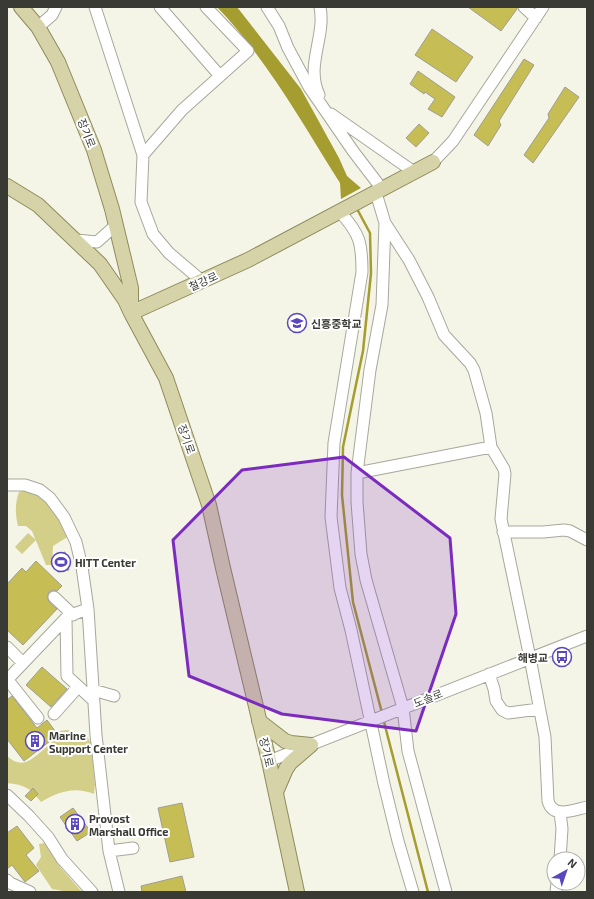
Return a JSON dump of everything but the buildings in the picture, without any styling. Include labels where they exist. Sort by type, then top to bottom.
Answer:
[{"type":"main road","name":"장기로","points":[[21,7],[38,27],[58,62],[94,150],[116,225],[131,288],[131,313],[166,378],[209,505],[269,761],[297,892]]},
{"type":"main road","name":"철강로","points":[[131,313],[248,260],[433,162]]},
{"type":"main road","points":[[7,186],[38,205],[100,264],[125,300],[131,313]]},
{"type":"main road","points":[[259,721],[285,741],[311,745]]},
{"type":"main road","points":[[276,792],[290,763],[311,745]]},
{"type":"street","points":[[38,27],[52,15],[56,7]]},
{"type":"street","points":[[95,7],[143,155],[140,202],[153,234],[169,253],[202,281]]},
{"type":"street","points":[[160,7],[220,76]]},
{"type":"street","points":[[143,155],[182,110],[248,51],[206,7]]},
{"type":"street","points":[[267,7],[279,26],[288,48],[310,87],[341,134],[376,193],[385,223],[409,260],[428,297],[444,335],[470,363],[474,370],[486,412],[491,447],[504,469],[505,474],[501,519],[540,710],[546,751],[548,801],[555,812],[587,807]]},
{"type":"street","points":[[320,7],[321,18],[314,72],[318,92],[327,112],[414,172]]},
{"type":"street","points":[[524,7],[536,18]]},
{"type":"street","points":[[433,162],[453,141],[543,7]]},
{"type":"street","points":[[342,211],[358,236],[361,245],[362,272],[334,443],[331,517],[340,588],[372,720],[386,791],[413,892]]},
{"type":"street","points":[[385,223],[382,305],[370,370],[357,473],[357,502],[361,554],[364,574],[399,709],[408,751],[446,892]]},
{"type":"street","points":[[76,240],[97,242],[116,225]]},
{"type":"street","points":[[357,473],[491,447]]},
{"type":"street","points":[[7,485],[25,485],[40,490],[50,498],[64,517],[76,542],[82,567],[88,609],[93,695],[109,851],[119,892]]},
{"type":"street","points":[[503,532],[543,532],[564,530],[570,531],[587,540]]},
{"type":"street","points":[[54,597],[69,617],[67,676],[78,687],[93,695],[114,696]]},
{"type":"street","points":[[38,718],[7,680],[69,617],[88,609]]},
{"type":"street","name":"도솔로","points":[[269,761],[587,636]]},
{"type":"street","points":[[7,647],[24,663]]},
{"type":"street","points":[[489,674],[496,701],[502,710],[508,713],[540,710]]},
{"type":"street","points":[[59,714],[78,687]]},
{"type":"street","points":[[7,795],[48,837],[62,859],[92,892]]},
{"type":"street","points":[[560,812],[562,829],[561,851]]},
{"type":"street","points":[[109,851],[133,848]]},
{"type":"street","points":[[7,880],[10,883],[30,892]]},
{"type":"highlighted area","points":[[344,457],[450,538],[456,614],[416,731],[282,714],[189,676],[173,540],[242,470]]},
{"type":"shaded area","points":[[217,7],[237,7],[301,89],[339,158],[347,176],[361,188],[341,199],[340,183],[283,92],[252,48]]},
{"type":"shaded area","points":[[29,489],[49,500],[69,536],[53,546],[52,565],[46,565],[32,531],[26,526],[18,526],[16,509],[19,492]]},
{"type":"shaded area","points":[[28,533],[36,540],[22,554],[15,547]]},
{"type":"shaded area","points":[[67,730],[86,735],[91,743],[95,784],[94,794],[80,790],[66,791],[41,802],[34,793],[27,788],[7,783],[7,756],[17,762],[26,762],[48,746],[60,731]]},
{"type":"shaded area","points":[[45,843],[61,868],[82,892],[69,892],[52,889],[36,865],[41,857],[39,844]]},
{"type":"waterway","points":[[356,207],[370,233],[371,273],[363,351],[343,447],[342,495],[353,602],[382,713]]},
{"type":"waterway","points":[[383,718],[428,892]]},
{"type":"place","name":"신흥중학교","points":[[297,323]]},
{"type":"place","name":"HITT Center","points":[[61,562]]},
{"type":"place","name":"해병교","points":[[562,657]]},
{"type":"place","name":"Marine Support Center","points":[[35,741]]},
{"type":"place","name":"Provost Marshall Office","points":[[75,824]]}]
